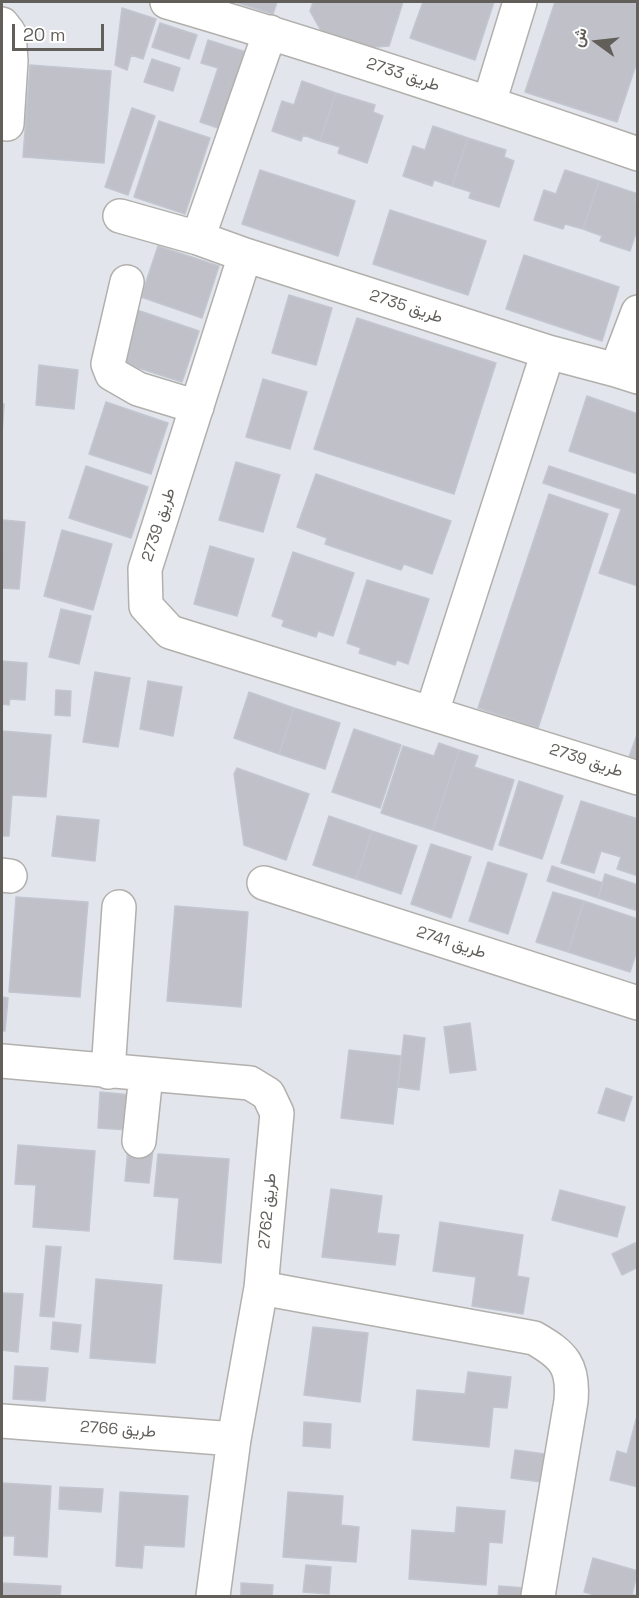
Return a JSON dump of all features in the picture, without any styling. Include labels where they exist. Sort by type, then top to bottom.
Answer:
[{"type":"street","name":"طريق 2733","points":[[167,2],[270,32],[638,154]]},
{"type":"street","points":[[489,103],[520,2]]},
{"type":"street","points":[[2,24],[9,33],[11,61],[8,124]]},
{"type":"street","points":[[198,238],[270,32]]},
{"type":"street","name":"طريق 2735","points":[[120,216],[198,238],[548,352],[627,374],[638,312]]},
{"type":"street","name":"طريق 2739","points":[[245,255],[145,569],[146,606],[170,632],[638,778]]},
{"type":"street","points":[[127,282],[108,364],[112,374],[138,388],[197,406]]},
{"type":"street","points":[[432,712],[548,352]]},
{"type":"street","name":"طريق 2741","points":[[264,883],[638,1003]]},
{"type":"street","points":[[108,1072],[119,907]]},
{"type":"street","name":"طريق 2762","points":[[2,1061],[250,1083],[268,1094],[277,1113],[261,1288],[234,1439],[213,1596]]},
{"type":"street","points":[[139,1141],[146,1075]]},
{"type":"street","points":[[261,1288],[534,1338],[561,1355],[569,1368],[573,1383],[538,1596]]},
{"type":"street","name":"طريق 2766","points":[[2,1421],[234,1439]]},
{"type":"building","points":[[235,2],[277,2],[273,14]]},
{"type":"building","points":[[313,2],[403,2],[389,46],[363,48],[341,43],[320,29],[310,11]]},
{"type":"building","points":[[423,2],[494,2],[475,60],[410,38]]},
{"type":"building","points":[[555,2],[630,2],[638,4],[638,59],[617,122],[525,92]]},
{"type":"building","points":[[122,8],[156,19],[143,59],[131,55],[127,70],[115,65]]},
{"type":"building","points":[[160,23],[197,35],[189,59],[152,47]]},
{"type":"building","points":[[208,40],[249,53],[224,130],[200,122],[218,68],[201,63]]},
{"type":"building","points":[[152,59],[180,68],[173,91],[144,82]]},
{"type":"building","points":[[30,65],[111,71],[104,163],[23,157]]},
{"type":"building","points":[[302,81],[336,93],[320,141],[303,135],[301,141],[272,131],[282,101],[294,105]]},
{"type":"building","points":[[336,93],[375,105],[373,112],[383,116],[367,163],[338,153],[340,147],[320,141]]},
{"type":"building","points":[[132,108],[155,116],[128,195],[105,187]]},
{"type":"building","points":[[159,121],[210,138],[185,214],[134,197]]},
{"type":"building","points":[[433,126],[468,138],[452,186],[434,180],[432,186],[403,176],[413,146],[425,150]]},
{"type":"building","points":[[468,138],[506,150],[504,157],[514,161],[499,207],[469,198],[471,192],[452,186]]},
{"type":"building","points":[[260,170],[355,201],[338,256],[242,224]]},
{"type":"building","points":[[565,170],[599,181],[583,229],[565,224],[563,229],[534,220],[544,190],[556,194]]},
{"type":"building","points":[[599,181],[638,194],[635,201],[638,202],[638,227],[630,251],[600,241],[602,236],[583,229]]},
{"type":"building","points":[[390,210],[486,241],[468,295],[373,264]]},
{"type":"building","points":[[158,246],[219,266],[202,318],[141,297]]},
{"type":"building","points":[[524,255],[619,287],[602,341],[506,309]]},
{"type":"building","points":[[289,295],[332,308],[316,365],[272,353]]},
{"type":"building","points":[[137,310],[199,331],[182,382],[120,362]]},
{"type":"building","points":[[357,318],[496,363],[454,494],[314,449]]},
{"type":"building","points":[[39,365],[78,370],[74,409],[36,405]]},
{"type":"building","points":[[263,379],[307,392],[290,449],[246,437]]},
{"type":"building","points":[[587,396],[638,414],[638,474],[569,451]]},
{"type":"building","points":[[106,402],[168,423],[151,474],[89,454]]},
{"type":"building","points":[[2,404],[4,404],[2,435]]},
{"type":"building","points":[[236,462],[280,475],[263,532],[219,520]]},
{"type":"building","points":[[86,466],[148,487],[131,538],[69,518]]},
{"type":"building","points":[[549,466],[638,496],[638,586],[599,573],[621,509],[543,483]]},
{"type":"building","points":[[316,474],[451,521],[432,574],[404,564],[401,570],[325,544],[327,538],[297,527]]},
{"type":"building","points":[[549,494],[608,514],[538,728],[478,708]]},
{"type":"building","points":[[3,520],[25,522],[19,589],[2,588]]},
{"type":"building","points":[[62,530],[112,544],[93,610],[44,596]]},
{"type":"building","points":[[210,546],[254,559],[237,616],[194,604]]},
{"type":"building","points":[[293,552],[354,573],[333,636],[318,631],[316,637],[282,626],[284,620],[272,616]]},
{"type":"building","points":[[367,580],[429,599],[408,664],[397,660],[395,665],[359,653],[361,648],[347,643]]},
{"type":"building","points":[[61,609],[91,616],[79,664],[49,657]]},
{"type":"building","points":[[2,661],[27,663],[25,700],[10,699],[9,705],[2,704]]},
{"type":"building","points":[[95,672],[130,678],[118,747],[83,742]]},
{"type":"building","points":[[148,681],[182,687],[173,736],[140,729]]},
{"type":"building","points":[[56,690],[71,691],[70,716],[55,715]]},
{"type":"building","points":[[249,692],[294,708],[279,754],[234,738]]},
{"type":"building","points":[[294,708],[340,723],[325,769],[279,754]]},
{"type":"building","points":[[354,729],[401,745],[380,808],[332,792]]},
{"type":"building","points":[[2,731],[51,735],[46,797],[12,795],[9,836],[2,836]]},
{"type":"building","points":[[638,732],[638,760],[629,757]]},
{"type":"building","points":[[439,743],[459,750],[433,830],[381,813],[403,746],[434,756]]},
{"type":"building","points":[[459,750],[478,756],[474,767],[514,780],[492,850],[433,830]]},
{"type":"building","points":[[237,768],[309,794],[286,860],[244,845],[234,774]]},
{"type":"building","points":[[519,781],[563,796],[542,859],[499,845]]},
{"type":"building","points":[[581,801],[638,819],[638,876],[617,869],[621,857],[601,851],[594,873],[561,863]]},
{"type":"building","points":[[57,816],[99,820],[95,861],[52,856]]},
{"type":"building","points":[[329,816],[372,831],[356,879],[313,865]]},
{"type":"building","points":[[372,831],[417,846],[401,894],[356,879]]},
{"type":"building","points":[[431,844],[471,857],[451,918],[411,904]]},
{"type":"building","points":[[488,862],[527,874],[508,934],[469,921]]},
{"type":"building","points":[[552,866],[603,883],[598,898],[547,881]]},
{"type":"building","points":[[605,874],[638,885],[638,911],[598,898]]},
{"type":"building","points":[[553,892],[584,901],[568,952],[536,942]]},
{"type":"building","points":[[16,897],[88,902],[80,997],[9,992]]},
{"type":"building","points":[[584,901],[638,919],[638,948],[630,972],[568,952]]},
{"type":"building","points":[[175,906],[248,912],[241,1007],[167,1001]]},
{"type":"building","points":[[2,997],[8,998],[5,1031],[2,1031]]},
{"type":"building","points":[[470,1023],[476,1070],[450,1073],[444,1027]]},
{"type":"building","points":[[404,1035],[425,1038],[419,1090],[398,1087]]},
{"type":"building","points":[[349,1050],[401,1056],[393,1124],[341,1118]]},
{"type":"building","points":[[606,1088],[632,1097],[624,1121],[598,1113]]},
{"type":"building","points":[[100,1092],[132,1095],[129,1130],[98,1128]]},
{"type":"building","points":[[18,1145],[95,1151],[89,1231],[33,1227],[36,1185],[15,1184]]},
{"type":"building","points":[[128,1148],[153,1150],[149,1183],[125,1181]]},
{"type":"building","points":[[158,1154],[229,1159],[221,1263],[174,1259],[179,1198],[154,1196]]},
{"type":"building","points":[[331,1189],[382,1196],[377,1233],[399,1235],[395,1265],[322,1257]]},
{"type":"building","points":[[560,1190],[625,1207],[617,1237],[552,1220]]},
{"type":"building","points":[[440,1222],[523,1235],[517,1276],[529,1278],[523,1314],[472,1306],[476,1277],[433,1271]]},
{"type":"building","points":[[635,1243],[638,1248],[638,1267],[622,1275],[612,1254]]},
{"type":"building","points":[[46,1246],[61,1247],[54,1317],[40,1316]]},
{"type":"building","points":[[96,1279],[162,1285],[155,1363],[90,1358]]},
{"type":"building","points":[[2,1293],[23,1294],[18,1352],[2,1350]]},
{"type":"building","points":[[53,1322],[81,1325],[78,1352],[51,1349]]},
{"type":"building","points":[[313,1327],[368,1333],[360,1402],[304,1395]]},
{"type":"building","points":[[15,1366],[48,1368],[45,1401],[13,1399]]},
{"type":"building","points":[[468,1372],[511,1377],[507,1408],[493,1407],[489,1447],[413,1440],[417,1390],[465,1394]]},
{"type":"building","points":[[638,1412],[638,1487],[610,1480],[617,1451],[627,1454]]},
{"type":"building","points":[[304,1422],[331,1424],[330,1448],[303,1446]]},
{"type":"building","points":[[515,1450],[545,1454],[541,1482],[511,1478]]},
{"type":"building","points":[[2,1483],[51,1486],[47,1557],[14,1555],[15,1536],[2,1536]]},
{"type":"building","points":[[60,1487],[103,1489],[101,1512],[59,1509]]},
{"type":"building","points":[[120,1492],[188,1496],[184,1547],[144,1545],[142,1568],[116,1566]]},
{"type":"building","points":[[288,1492],[343,1496],[341,1525],[359,1527],[356,1562],[283,1557]]},
{"type":"building","points":[[457,1507],[505,1511],[502,1543],[489,1542],[486,1585],[409,1579],[412,1530],[455,1533]]},
{"type":"building","points":[[593,1558],[638,1571],[632,1594],[638,1596],[591,1596],[584,1592]]},
{"type":"building","points":[[306,1565],[331,1567],[329,1594],[303,1592]]},
{"type":"building","points":[[2,1583],[61,1586],[60,1596],[2,1596]]},
{"type":"building","points":[[241,1583],[273,1585],[272,1596],[241,1596]]},
{"type":"building","points":[[499,1586],[526,1588],[525,1596],[498,1596]]}]
